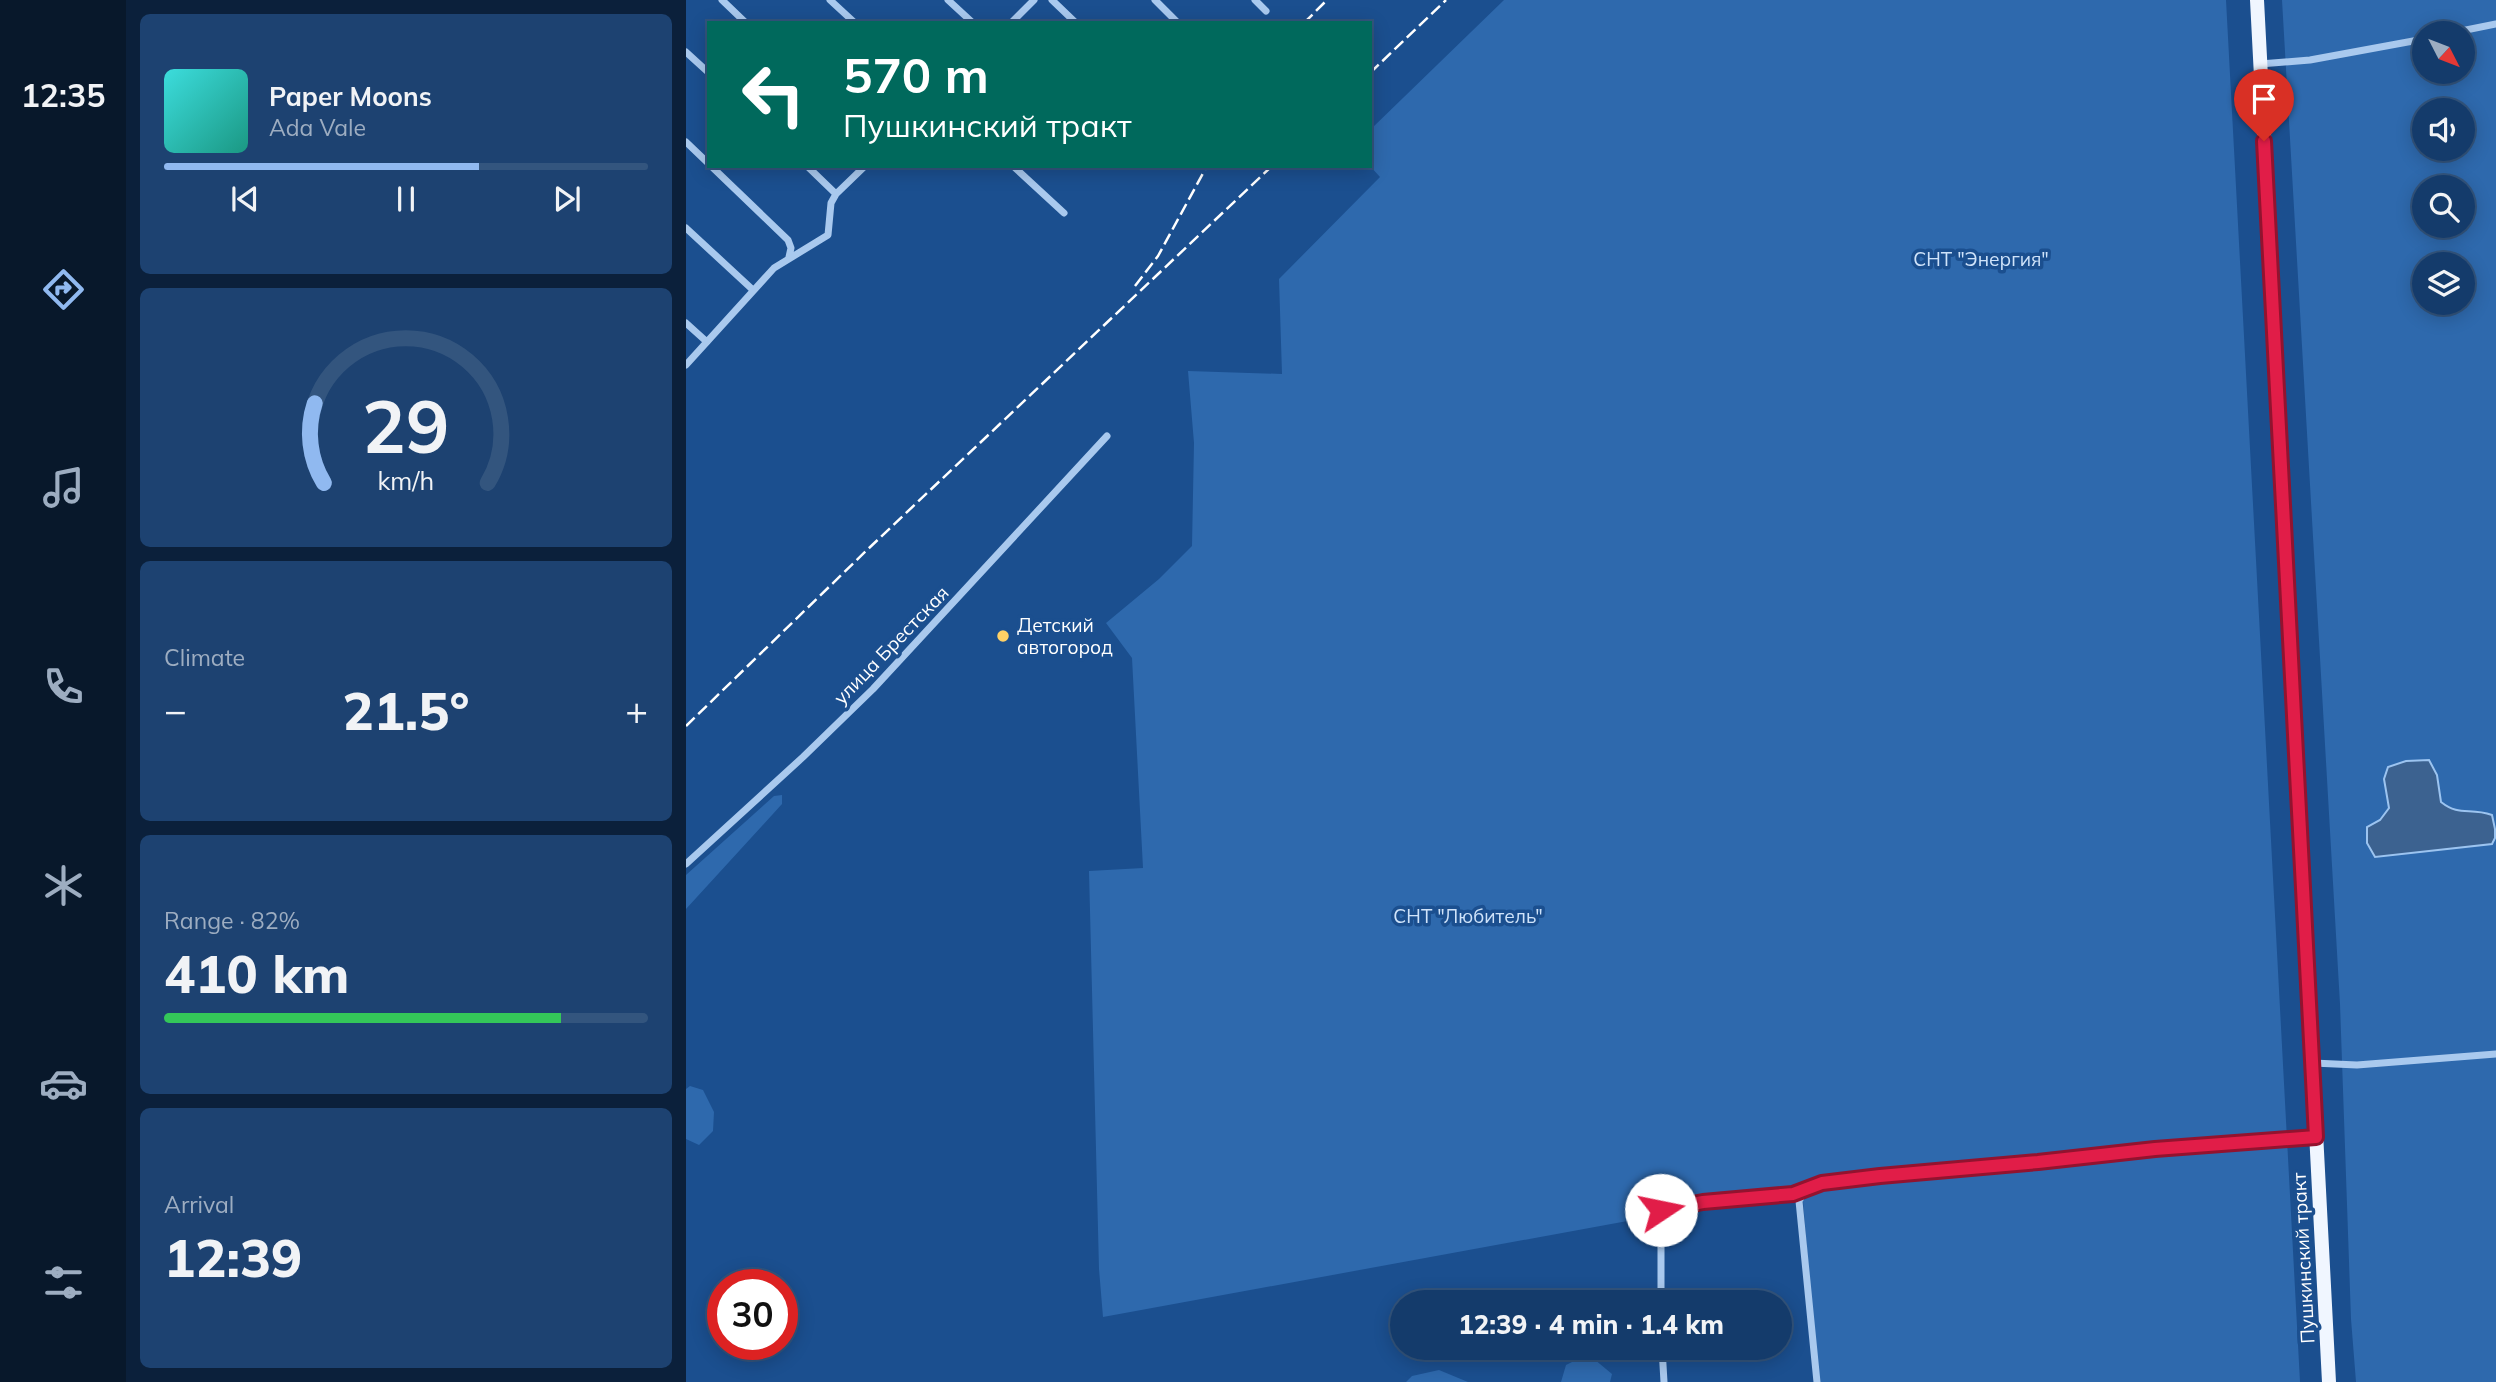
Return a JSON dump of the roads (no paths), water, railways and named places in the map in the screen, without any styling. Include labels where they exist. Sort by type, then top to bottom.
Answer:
[{"type":"main road","name":"Пушкинский тракт","points":[[2257,0],[2329,1382]]},
{"type":"street","points":[[722,0],[744,21]]},
{"type":"street","points":[[830,0],[853,21]]},
{"type":"street","points":[[948,0],[971,21]]},
{"type":"street","points":[[1013,21],[1034,0]]},
{"type":"street","points":[[1052,0],[1074,21]]},
{"type":"street","points":[[1155,0],[1176,21]]},
{"type":"street","points":[[1255,0],[1266,11]]},
{"type":"street","points":[[2475,28],[2496,24]]},
{"type":"street","points":[[2260,64],[2310,60],[2412,41]]},
{"type":"street","points":[[686,52],[707,71]]},
{"type":"street","points":[[686,142],[707,162]]},
{"type":"street","points":[[713,168],[788,240],[791,248],[789,257]]},
{"type":"street","points":[[809,168],[836,194]]},
{"type":"street","points":[[686,365],[774,268],[789,257],[819,243],[828,235],[831,203],[836,194],[863,168]]},
{"type":"street","points":[[1015,168],[1064,212]]},
{"type":"street","points":[[686,228],[753,290]]},
{"type":"street","points":[[686,323],[707,342]]},
{"type":"street","name":"улица Брестская","points":[[686,864],[873,689],[1107,436]]},
{"type":"street","points":[[2313,1063],[2357,1065],[2496,1054]]},
{"type":"street","points":[[1661,1290],[1661,1210],[1703,1202],[1804,1192],[1822,1183],[1880,1176],[2155,1149],[2316,1137]]},
{"type":"street","points":[[1804,1192],[1799,1201],[1800,1226],[1817,1382]]},
{"type":"street","points":[[1663,1360],[1664,1382]]},
{"type":"railway","points":[[1306,21],[1327,0]]},
{"type":"railway","points":[[1372,71],[1446,0]]},
{"type":"railway","points":[[1135,286],[1158,256],[1206,168]]},
{"type":"railway","points":[[686,726],[867,550],[1270,168]]},
{"type":"place","name":"Детский автогород","points":[[1003,636]]},
{"type":"park label","name":"СНТ \"Энергия\"","points":[[1981,259]]},
{"type":"park label","name":"СНТ \"Любитель\"","points":[[1468,916]]}]
